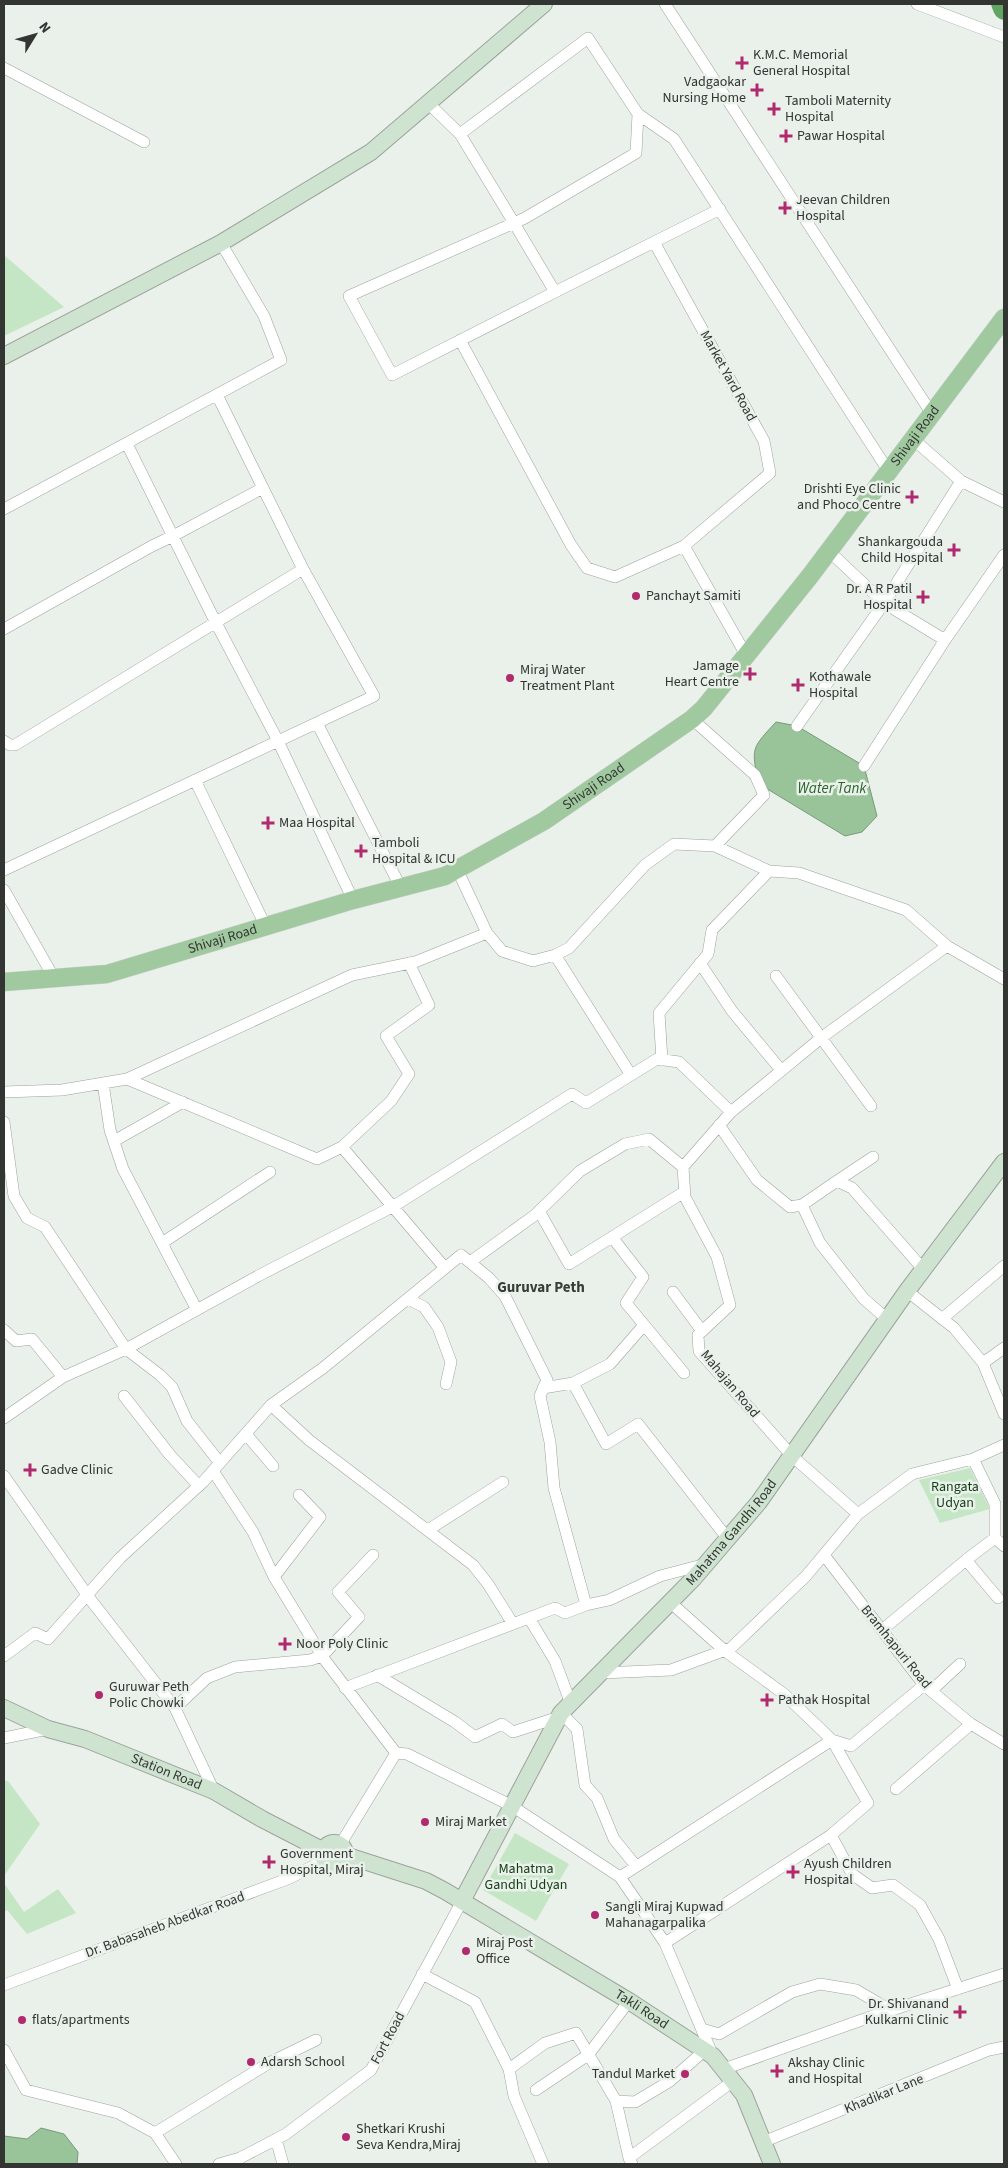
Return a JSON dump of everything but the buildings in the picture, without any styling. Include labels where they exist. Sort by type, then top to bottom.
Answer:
[{"type":"highway","points":[[1002,4],[1004,9]]},
{"type":"main road","points":[[4,356],[221,243],[371,152],[544,4]]},
{"type":"main road","name":"Shivaji Road","points":[[4,982],[107,974],[266,928],[353,900],[445,876],[544,821],[692,719],[704,708],[829,551],[1004,318]]},
{"type":"main road","name":"Mahatma Gandhi Road","points":[[462,1901],[564,1711],[706,1564],[759,1502],[907,1291],[1004,1162]]},
{"type":"main road","name":"Station Road","points":[[4,1708],[48,1729],[85,1739],[214,1791],[324,1856]]},
{"type":"main road","points":[[324,1856],[330,1844],[343,1850]]},
{"type":"main road","name":"Takli Road","points":[[343,1850],[426,1881],[629,2001],[709,2053],[744,2095],[772,2164]]},
{"type":"street","points":[[665,4],[932,414]]},
{"type":"street","points":[[917,4],[1004,37]]},
{"type":"street","points":[[460,134],[588,38],[638,114],[674,139],[889,472]]},
{"type":"street","points":[[4,68],[144,142]]},
{"type":"street","points":[[428,103],[460,134],[555,292]]},
{"type":"street","points":[[638,114],[636,153],[525,218],[349,296],[392,375],[720,209]]},
{"type":"street","name":"Market Yard Road","points":[[654,242],[764,441],[770,473],[684,546]]},
{"type":"street","points":[[4,509],[281,360],[264,316],[221,243]]},
{"type":"street","points":[[460,340],[571,545],[587,568],[615,577],[684,546],[746,656]]},
{"type":"street","points":[[4,870],[374,696],[303,569],[217,395]]},
{"type":"street","points":[[913,439],[961,482],[1004,502]]},
{"type":"street","points":[[127,444],[215,621],[278,741],[353,900]]},
{"type":"street","points":[[797,726],[884,603],[961,482]]},
{"type":"street","points":[[4,629],[152,546],[262,488]]},
{"type":"street","points":[[829,551],[884,603],[945,640]]},
{"type":"street","points":[[864,766],[945,640],[1004,555]]},
{"type":"street","points":[[4,741],[10,745],[15,745],[215,621],[303,569]]},
{"type":"street","points":[[692,719],[756,775],[764,795],[715,846]]},
{"type":"street","points":[[317,723],[401,888]]},
{"type":"street","points":[[195,780],[266,928]]},
{"type":"street","points":[[456,869],[487,934],[502,951],[532,962],[555,955],[569,948],[645,865],[674,844],[715,846],[770,870],[799,873],[906,910],[947,946],[1004,979]]},
{"type":"street","points":[[662,1060],[660,1014],[708,954],[712,930],[770,870]]},
{"type":"street","points":[[4,890],[54,978]]},
{"type":"street","points":[[4,1092],[62,1090],[127,1080],[352,975],[409,963],[487,934]]},
{"type":"street","points":[[539,1212],[569,1264],[684,1192],[684,1167],[731,1112],[820,1038],[947,946]]},
{"type":"street","points":[[555,955],[631,1075]]},
{"type":"street","points":[[127,1080],[317,1159],[342,1147],[391,1101],[409,1074],[386,1036],[429,1005],[409,963]]},
{"type":"street","points":[[700,963],[732,1010],[782,1070]]},
{"type":"street","points":[[776,976],[871,1106]]},
{"type":"street","points":[[4,1418],[63,1377],[126,1349],[394,1206],[572,1094],[586,1103],[657,1059],[679,1062],[731,1112]]},
{"type":"street","points":[[103,1083],[114,1141],[123,1169],[197,1310]]},
{"type":"street","points":[[114,1141],[183,1102]]},
{"type":"street","points":[[4,1122],[7,1166],[14,1196],[26,1218],[45,1227],[126,1349],[160,1375],[172,1387],[187,1421],[253,1532],[274,1578],[322,1656],[396,1753],[407,1754],[512,1806],[620,1878],[665,1943],[702,2029],[709,2053],[670,2081],[635,2102],[616,2101]]},
{"type":"street","points":[[719,1125],[757,1180],[790,1207],[802,1205],[873,1158]]},
{"type":"street","points":[[470,1262],[539,1212],[580,1171],[625,1144],[649,1139],[684,1167]]},
{"type":"street","points":[[342,1147],[445,1268]]},
{"type":"street","points":[[162,1243],[270,1172]]},
{"type":"street","points":[[837,1182],[852,1188],[923,1270]]},
{"type":"street","name":"Mahajan Road","points":[[684,1192],[685,1198],[717,1257],[730,1305],[698,1335],[699,1351],[792,1456]]},
{"type":"street","points":[[802,1205],[820,1243],[864,1299],[887,1319]]},
{"type":"street","points":[[612,1237],[643,1277],[626,1303],[684,1373]]},
{"type":"street","points":[[4,1656],[35,1633],[48,1639],[120,1558],[199,1486],[272,1405],[323,1368],[461,1255],[505,1296],[547,1380],[540,1396],[550,1442],[554,1488],[586,1605]]},
{"type":"street","points":[[942,1319],[1004,1266]]},
{"type":"street","points":[[907,1291],[954,1328],[982,1363],[1004,1414]]},
{"type":"street","points":[[673,1292],[702,1331]]},
{"type":"street","points":[[408,1298],[424,1307],[438,1327],[451,1362],[446,1384]]},
{"type":"street","points":[[543,1388],[573,1382],[610,1364],[644,1326]]},
{"type":"street","points":[[4,1330],[16,1341],[32,1339],[63,1377]]},
{"type":"street","points":[[982,1363],[1004,1348]]},
{"type":"street","points":[[573,1382],[606,1444],[638,1424],[728,1539]]},
{"type":"street","points":[[124,1396],[170,1456],[199,1486]]},
{"type":"street","points":[[272,1405],[309,1440],[473,1565],[488,1584],[513,1624]]},
{"type":"street","points":[[246,1434],[273,1466]]},
{"type":"street","points":[[601,1672],[671,1670],[732,1648],[806,1576],[858,1514],[912,1474],[973,1460],[1004,1444]]},
{"type":"street","points":[[792,1456],[858,1514]]},
{"type":"street","points":[[882,1630],[966,1560],[1000,1542],[995,1504],[973,1460]]},
{"type":"street","points":[[4,1476],[88,1593],[90,1599],[175,1708],[214,1791]]},
{"type":"street","points":[[428,1530],[503,1482]]},
{"type":"street","points":[[274,1578],[320,1517],[299,1495]]},
{"type":"street","points":[[175,1708],[207,1678],[235,1667],[310,1660],[322,1656],[359,1617],[338,1592],[373,1555]]},
{"type":"street","name":"Bramhapuri Road","points":[[824,1555],[927,1688],[971,1724],[1004,1744]]},
{"type":"street","points":[[966,1560],[998,1598]]},
{"type":"street","points":[[345,1688],[555,1608],[565,1612],[609,1600],[660,1576],[706,1564]]},
{"type":"street","points":[[665,1943],[831,1835],[868,1803],[832,1740],[784,1694],[725,1651],[670,1602]]},
{"type":"street","points":[[529,1618],[555,1661],[564,1711],[577,1729],[585,1785],[597,1798],[614,1839],[636,1866]]},
{"type":"street","points":[[832,1740],[851,1746],[960,1664]]},
{"type":"street","points":[[377,1675],[455,1722],[475,1737],[502,1724],[513,1732],[564,1711]]},
{"type":"street","points":[[896,1789],[971,1724]]},
{"type":"street","points":[[4,1738],[48,1729]]},
{"type":"street","points":[[620,1878],[832,1740]]},
{"type":"street","points":[[343,1850],[396,1753]]},
{"type":"street","points":[[831,1835],[852,1874],[872,1888],[893,1885],[920,1905],[939,1938],[958,1989]]},
{"type":"street","name":"Dr. Babasaheb Abedkar Road","points":[[4,1985],[290,1878],[324,1856]]},
{"type":"street","name":"Fort Road","points":[[219,2164],[240,2158],[276,2139],[372,2070],[462,1901]]},
{"type":"street","points":[[422,1974],[475,2002],[509,2070],[514,2096],[543,2164]]},
{"type":"street","points":[[509,2070],[545,2043],[576,2033],[616,2101],[631,2161],[728,2075],[890,2010],[1004,1974]]},
{"type":"street","points":[[702,2029],[719,2034],[792,1992],[820,1984],[856,1990],[890,2010]]},
{"type":"street","points":[[536,2090],[588,2055],[629,2001]]},
{"type":"street","points":[[155,2133],[269,2064],[316,2040]]},
{"type":"street","name":"Khadikar Lane","points":[[763,2142],[989,2050],[1004,2047]]},
{"type":"street","points":[[4,2050],[26,2090],[118,2113],[155,2133],[176,2164]]},
{"type":"street","points":[[276,2139],[283,2164]]},
{"type":"green space","points":[[4,255],[64,307],[4,336]]},
{"type":"green space","name":"Rangata Udyan","points":[[970,1468],[990,1509],[940,1523],[919,1480]]},
{"type":"green space","points":[[4,1781],[8,1781],[40,1824],[4,1876]]},
{"type":"green space","name":"Mahatma Gandhi Udyan","points":[[515,1833],[569,1864],[536,1921],[483,1890]]},
{"type":"green space","points":[[4,1883],[24,1912],[58,1889],[76,1913],[27,1934],[7,1910],[4,1912]]},
{"type":"water","name":"Water Tank","points":[[776,722],[797,726],[864,766],[877,816],[862,832],[845,836],[759,784],[754,756],[755,750],[762,738]]},
{"type":"water","points":[[41,2128],[64,2134],[78,2152],[77,2164],[4,2164],[4,2136],[27,2139]]},
{"type":"place","name":"K.M.C. Memorial General Hospital","points":[[742,63]]},
{"type":"place","name":"Vadgaokar Nursing Home","points":[[757,90]]},
{"type":"place","name":"Tamboli Maternity Hospital","points":[[774,109]]},
{"type":"place","name":"Pawar Hospital","points":[[786,136]]},
{"type":"place","name":"Jeevan Children Hospital","points":[[785,208]]},
{"type":"place","name":"Drishti Eye Clinic and Phoco Centre","points":[[912,497]]},
{"type":"place","name":"Shankargouda Child Hospital","points":[[954,550]]},
{"type":"place","name":"Panchayt Samiti","points":[[636,596]]},
{"type":"place","name":"Dr. A R Patil Hospital","points":[[923,597]]},
{"type":"place","name":"Jamage Heart Centre","points":[[750,674]]},
{"type":"place","name":"Miraj Water Treatment Plant","points":[[510,678]]},
{"type":"place","name":"Kothawale Hospital","points":[[798,685]]},
{"type":"place","name":"Maa Hospital","points":[[268,823]]},
{"type":"place","name":"Tamboli Hospital & ICU","points":[[361,851]]},
{"type":"place","name":"Gadve Clinic","points":[[30,1470]]},
{"type":"place","name":"Noor Poly Clinic","points":[[285,1644]]},
{"type":"place","name":"Guruwar Peth Polic Chowki","points":[[99,1695]]},
{"type":"place","name":"Pathak Hospital","points":[[767,1700]]},
{"type":"place","name":"Miraj Market","points":[[425,1822]]},
{"type":"place","name":"Government Hospital, Miraj","points":[[269,1862]]},
{"type":"place","name":"Ayush Children Hospital","points":[[793,1872]]},
{"type":"place","name":"Sangli Miraj Kupwad Mahanagarpalika","points":[[595,1915]]},
{"type":"place","name":"Miraj Post Office","points":[[466,1951]]},
{"type":"place","name":"Dr. Shivanand Kulkarni Clinic","points":[[960,2012]]},
{"type":"place","name":"flats/apartments","points":[[22,2020]]},
{"type":"place","name":"Adarsh School","points":[[251,2062]]},
{"type":"place","name":"Akshay Clinic and Hospital","points":[[777,2071]]},
{"type":"place","name":"Tandul Market","points":[[685,2074]]},
{"type":"place","name":"Shetkari Krushi Seva Kendra,Miraj","points":[[346,2137]]},
{"type":"district","name":"Guruvar Peth","points":[[541,1287]]}]
